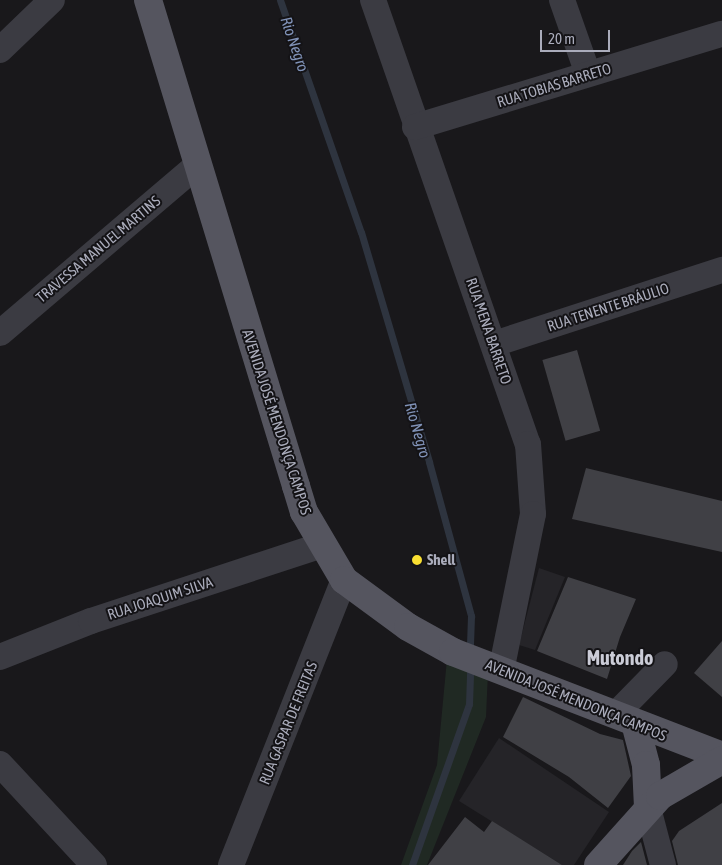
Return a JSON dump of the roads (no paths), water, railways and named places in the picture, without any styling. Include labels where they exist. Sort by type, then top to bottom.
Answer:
[{"type":"main road","name":"AVENIDA JOSÉ MENDONÇA CAMPOS","points":[[148,0],[196,166],[296,486],[322,545],[344,580],[408,627],[453,652],[722,756]]},
{"type":"main road","points":[[625,719],[646,765],[648,808]]},
{"type":"main road","points":[[598,865],[648,808],[681,781],[722,760]]},
{"type":"street","points":[[0,50],[52,0]]},
{"type":"street","name":"RUA MENA BARRETO","points":[[373,0],[415,127],[494,344],[528,444],[533,514],[495,669]]},
{"type":"street","points":[[562,0],[588,74]]},
{"type":"street","name":"RUA TOBIAS BARRETO","points":[[415,127],[722,34]]},
{"type":"street","name":"TRAVESSA MANUEL MARTINS","points":[[0,333],[196,166]]},
{"type":"street","name":"RUA TENENTE BRÁULIO","points":[[494,344],[722,270]]},
{"type":"street","name":"RUA JOAQUIM SILVA","points":[[0,656],[90,621],[322,545]]},
{"type":"street","name":"RUA GASPAR DE FREITAS","points":[[231,865],[344,580]]},
{"type":"street","points":[[625,719],[665,664]]},
{"type":"street","points":[[0,764],[94,865]]},
{"type":"street","points":[[648,808],[663,865]]},
{"type":"waterway","name":"Rio Negro","points":[[280,0],[361,232],[429,462],[471,616],[470,653]]},
{"type":"waterway","name":"Rio Negro","points":[[412,865],[469,704],[470,666]]},
{"type":"place","name":"Shell","points":[[417,560]]},
{"type":"district","name":"Mutondo","points":[[620,657]]}]
